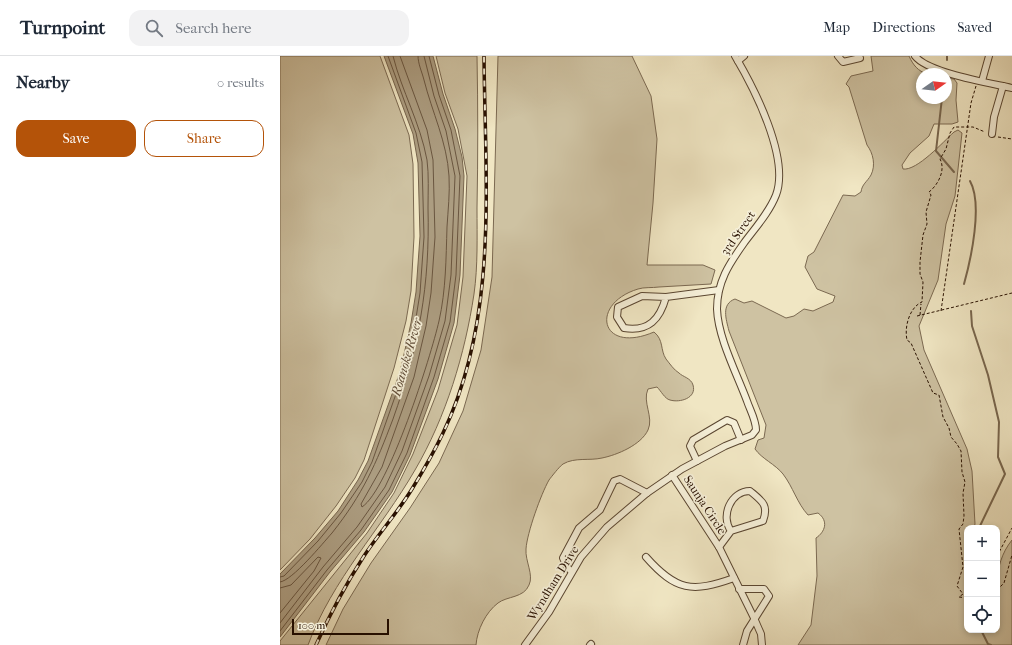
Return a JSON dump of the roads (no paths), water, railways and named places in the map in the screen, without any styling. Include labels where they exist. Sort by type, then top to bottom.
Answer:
[{"type":"street","points":[[736,58],[744,56]]},
{"type":"street","points":[[838,56],[843,62],[860,58],[859,56]]},
{"type":"street","points":[[915,56],[921,62],[931,67],[1012,88]]},
{"type":"street","points":[[981,81],[989,56]]},
{"type":"street","name":"3rd Street","points":[[736,58],[755,92],[765,116],[776,156],[779,179],[772,203],[729,264],[719,290],[717,311],[723,338],[756,426]]},
{"type":"street","points":[[992,134],[994,117],[1003,86]]},
{"type":"street","points":[[666,296],[664,306],[655,322],[634,330],[624,328],[617,317],[618,308],[642,296],[666,296],[719,290]]},
{"type":"street","points":[[697,460],[691,448],[691,442],[727,420],[734,423],[741,440]]},
{"type":"street","name":"Wyndham Drive","points":[[525,645],[548,612],[571,571],[607,527],[646,493],[672,475],[697,460],[752,435],[756,426]]},
{"type":"street","name":"Saunja Circle","points":[[672,475],[719,547],[754,618],[761,634],[762,645]]},
{"type":"street","points":[[571,571],[567,568],[563,558],[579,528],[600,510],[614,481],[620,478],[646,493]]},
{"type":"street","name":"Saunja Circle","points":[[719,547],[731,531],[763,522],[766,513],[765,506],[750,491],[743,491],[737,494],[726,512],[727,526],[731,531]]},
{"type":"street","points":[[646,557],[660,573],[674,583],[700,587],[734,578]]},
{"type":"street","points":[[739,589],[764,589],[769,596],[747,631],[743,645]]},
{"type":"water","name":"Roanoke River","points":[[384,56],[433,56],[443,94],[455,129],[462,157],[464,176],[460,275],[454,323],[438,379],[410,455],[392,492],[364,532],[330,572],[280,637],[280,574],[315,538],[338,511],[358,480],[368,461],[400,372],[411,323],[416,292],[420,236],[418,163],[413,134]]},
{"type":"waterway","points":[[941,104],[936,151],[954,172]]},
{"type":"waterway","points":[[964,284],[970,261],[976,217],[976,203],[974,191],[970,181]]},
{"type":"waterway","points":[[971,311],[972,326],[988,375],[999,422],[998,457],[1005,474],[980,525]]},
{"type":"waterway","points":[[982,633],[988,644],[991,645]]},
{"type":"railway","points":[[316,645],[338,599],[357,567],[370,547],[407,498],[428,461],[443,433],[461,389],[473,343],[481,296],[485,248],[486,152],[484,56]]}]
